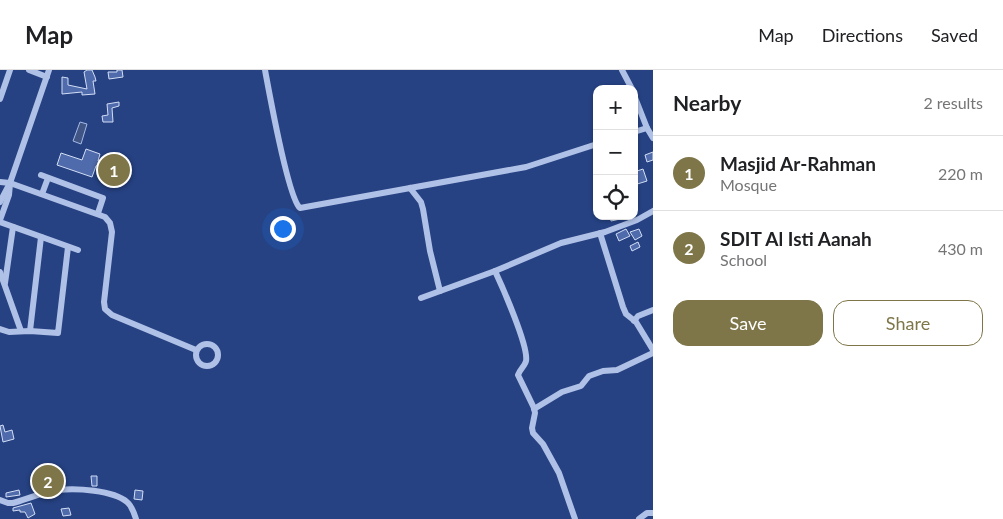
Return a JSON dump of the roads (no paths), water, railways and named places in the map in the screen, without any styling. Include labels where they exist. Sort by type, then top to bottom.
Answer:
[{"type":"street","points":[[0,99],[9,70]]},
{"type":"street","points":[[0,202],[10,183],[48,74],[29,70]]},
{"type":"street","points":[[265,70],[287,176],[297,205],[300,208],[526,167],[593,145]]},
{"type":"street","points":[[622,70],[630,85]]},
{"type":"street","points":[[638,105],[653,138]]},
{"type":"street","points":[[638,131],[647,128]]},
{"type":"street","points":[[41,175],[103,198],[98,213]]},
{"type":"street","points":[[0,176],[10,183]]},
{"type":"street","points":[[42,194],[48,178]]},
{"type":"street","points":[[0,182],[10,183],[105,217],[110,223],[112,232],[104,302],[105,309],[112,315],[196,350]]},
{"type":"street","points":[[10,183],[9,195],[0,221],[78,250]]},
{"type":"street","points":[[410,188],[421,202],[440,291]]},
{"type":"street","points":[[421,298],[495,271],[554,246],[637,220],[653,211]]},
{"type":"street","points":[[4,284],[13,227]]},
{"type":"street","points":[[534,410],[562,392],[581,386],[589,376],[603,371],[617,370],[653,352],[634,321],[626,314],[600,233]]},
{"type":"street","points":[[30,331],[41,237]]},
{"type":"street","points":[[0,329],[9,332],[58,333],[68,246]]},
{"type":"street","points":[[495,271],[510,307],[525,352],[526,362],[518,375],[534,410],[533,433],[543,444],[559,473],[575,519]]},
{"type":"street","points":[[0,272],[21,331]]},
{"type":"street","points":[[634,321],[638,316],[653,310]]},
{"type":"street","points":[[0,500],[13,503],[58,490],[93,491],[110,494],[126,502],[136,519]]},
{"type":"street","points":[[639,519],[647,513],[653,513]]},
{"type":"water","points":[[80,122],[87,124],[81,144],[73,141]]},
{"type":"place","name":"Masjid Ar-Rahman","points":[[114,170]]},
{"type":"place","name":"SDIT Al Isti Aanah","points":[[48,481]]}]
